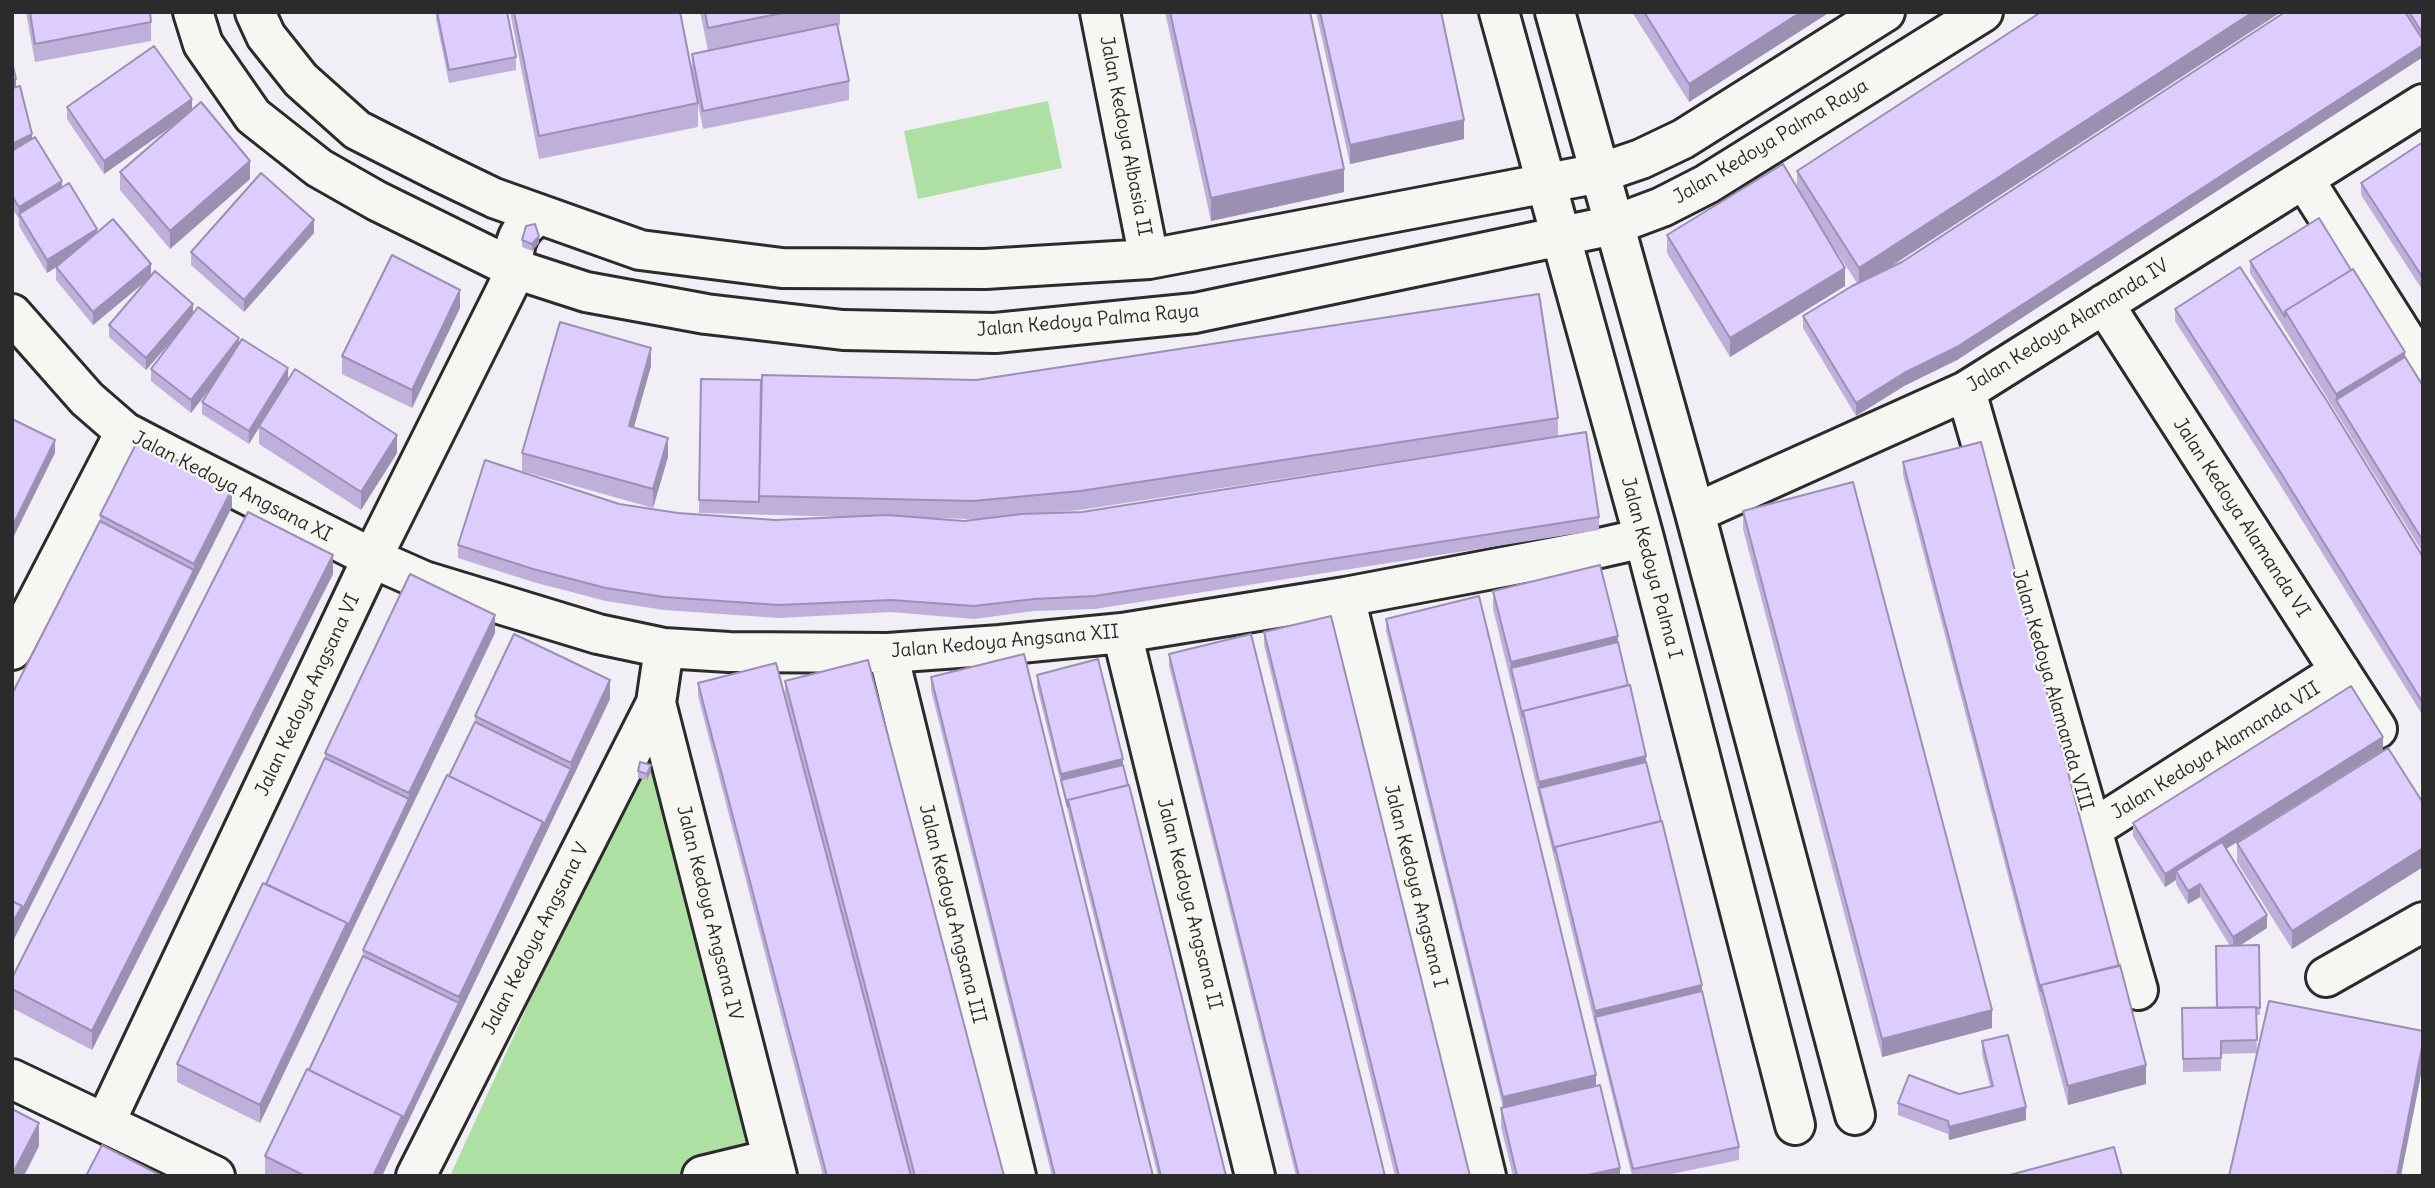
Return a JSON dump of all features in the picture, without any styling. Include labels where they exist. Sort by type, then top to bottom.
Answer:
[{"type":"street","name":"Jalan Kedoya Palma Raya","points":[[193,12],[203,44],[253,116],[319,168],[377,201],[516,270],[586,292],[706,314],[843,330],[995,332],[1195,313],[1563,238],[1614,225],[1662,207],[1707,184],[1983,12]]},
{"type":"street","points":[[255,12],[266,36],[301,80],[356,130],[494,198],[543,216],[640,250],[782,268],[985,269],[1149,259],[1600,173],[1641,159],[1683,139],[1885,12]]},
{"type":"street","name":"Jalan Kedoya Albasia II","points":[[1101,12],[1149,259]]},
{"type":"street","name":"Jalan Kedoya Palma I","points":[[1499,12],[1644,538],[1795,1125]]},
{"type":"street","points":[[1555,12],[1695,513],[1855,1115]]},
{"type":"street","name":"Jalan Kedoya Alamanda IV","points":[[1695,513],[1966,391],[2423,104]]},
{"type":"street","points":[[2304,179],[2423,367]]},
{"type":"street","name":"Jalan Kedoya Angsana VI","points":[[106,1123],[372,558],[516,270],[513,257],[516,242],[528,222],[543,216]]},
{"type":"street","name":"Jalan Kedoya Alamanda VI","points":[[2104,304],[2379,731]]},
{"type":"street","name":"Jalan Kedoya Angsana XI","points":[[12,314],[87,398],[125,432],[372,558]]},
{"type":"street","name":"Jalan Kedoya Alamanda VIII","points":[[1966,391],[2138,990]]},
{"type":"street","points":[[12,650],[125,432]]},
{"type":"street","name":"Jalan Kedoya Angsana XII","points":[[372,558],[425,581],[598,635],[664,648],[729,652],[888,653],[1122,633],[1345,597],[1644,538]]},
{"type":"street","name":"Jalan Kedoya Angsana I","points":[[1345,597],[1486,1176]]},
{"type":"street","name":"Jalan Kedoya Angsana II","points":[[1122,633],[1255,1176]]},
{"type":"street","name":"Jalan Kedoya Angsana IV","points":[[664,648],[656,703],[775,1167]]},
{"type":"street","name":"Jalan Kedoya Angsana III","points":[[888,653],[1016,1176]]},
{"type":"street","name":"Jalan Kedoya Alamanda VII","points":[[2091,830],[2340,671]]},
{"type":"street","name":"Jalan Kedoya Angsana V","points":[[416,1176],[656,703]]},
{"type":"street","points":[[1717,823],[1774,809]]},
{"type":"street","points":[[2326,977],[2423,922]]},
{"type":"street","points":[[2405,1176],[2423,1071]]},
{"type":"street","points":[[12,1079],[215,1176]]},
{"type":"street","points":[[702,1176],[775,1167]]},
{"type":"green space","points":[[1048,101],[1062,168],[918,199],[904,131]]},
{"type":"green space","points":[[654,729],[773,1166],[724,1176],[450,1176]]},
{"type":"building","points":[[30,12],[150,12],[151,22],[35,44]]},
{"type":"building","points":[[437,12],[507,12],[516,57],[449,70]]},
{"type":"building","points":[[514,12],[680,12],[698,103],[539,136]]},
{"type":"building","points":[[705,12],[787,12],[708,28]]},
{"type":"building","points":[[1170,12],[1310,12],[1344,169],[1211,198]]},
{"type":"building","points":[[1320,12],[1441,12],[1464,120],[1350,145]]},
{"type":"building","points":[[1644,12],[1801,12],[1689,84]]},
{"type":"building","points":[[2041,12],[2253,12],[1859,268],[1797,171]]},
{"type":"building","points":[[2285,12],[2405,12],[2423,40],[2423,45],[1957,347],[1904,373],[1856,403],[1803,316],[1852,286],[1902,262]]},
{"type":"building","points":[[2409,12],[2423,12],[2423,34]]},
{"type":"building","points":[[837,24],[849,81],[703,111],[692,54]]},
{"type":"building","points":[[154,46],[192,99],[104,161],[67,107]]},
{"type":"building","points":[[12,62],[16,79],[12,80]]},
{"type":"building","points":[[20,86],[32,134],[12,144],[12,88]]},
{"type":"building","points":[[201,102],[250,161],[170,231],[120,172]]},
{"type":"building","points":[[35,137],[62,181],[19,207],[12,196],[12,151]]},
{"type":"building","points":[[2423,142],[2423,278],[2361,183]]},
{"type":"building","points":[[1783,164],[1845,268],[1730,338],[1667,235]]},
{"type":"building","points":[[261,173],[314,220],[244,300],[191,252]]},
{"type":"building","points":[[69,183],[97,229],[47,260],[19,214]]},
{"type":"building","points":[[2319,218],[2351,270],[2285,311],[2285,317],[2250,261]]},
{"type":"building","points":[[113,219],[151,264],[93,312],[56,267]]},
{"type":"building","points":[[535,224],[539,236],[532,244],[522,240],[526,226]]},
{"type":"building","points":[[392,255],[460,290],[412,390],[342,356]]},
{"type":"building","points":[[2240,267],[2423,557],[2423,703],[2279,470],[2175,309]]},
{"type":"building","points":[[2353,269],[2405,352],[2336,394],[2285,311]]},
{"type":"building","points":[[155,271],[193,304],[146,358],[109,325]]},
{"type":"building","points":[[1539,294],[1558,418],[1080,491],[973,501],[759,496],[762,375],[976,380]]},
{"type":"building","points":[[198,307],[239,338],[191,400],[151,369]]},
{"type":"building","points":[[560,322],[651,348],[629,426],[668,438],[653,489],[522,453]]},
{"type":"building","points":[[242,339],[288,368],[249,431],[202,402]]},
{"type":"building","points":[[2405,357],[2423,386],[2423,541],[2336,400]]},
{"type":"building","points":[[295,369],[397,435],[361,492],[259,426]]},
{"type":"building","points":[[701,379],[761,380],[759,502],[699,500]]},
{"type":"building","points":[[12,419],[55,440],[12,527]]},
{"type":"building","points":[[1586,432],[1599,517],[1095,596],[974,606],[891,600],[779,605],[664,597],[606,588],[533,569],[458,545],[485,460],[619,504],[678,513],[775,520],[887,515],[964,521],[1022,514],[1082,512]]},
{"type":"building","points":[[138,440],[232,489],[194,564],[100,515]]},
{"type":"building","points":[[1981,442],[2119,966],[2041,985],[2041,991],[1903,462]]},
{"type":"building","points":[[1853,482],[1992,1010],[1882,1039],[1743,511]]},
{"type":"building","points":[[248,512],[333,555],[92,1031],[12,989],[12,978]]},
{"type":"building","points":[[100,521],[194,570],[22,911],[22,906],[12,901],[12,694]]},
{"type":"building","points":[[1600,565],[1618,636],[1511,662],[1493,591]]},
{"type":"building","points":[[410,574],[495,615],[409,793],[325,753]]},
{"type":"building","points":[[1479,596],[1596,1075],[1503,1097],[1386,619]]},
{"type":"building","points":[[1331,616],[1470,1176],[1399,1176],[1264,632]]},
{"type":"building","points":[[514,634],[610,680],[571,763],[475,716]]},
{"type":"building","points":[[1251,634],[1385,1176],[1299,1176],[1169,654]]},
{"type":"building","points":[[1618,642],[1628,685],[1523,711],[1523,717],[1511,668]]},
{"type":"building","points":[[1024,654],[1153,1176],[1055,1176],[931,677]]},
{"type":"building","points":[[1098,659],[1123,759],[1061,774],[1037,675]]},
{"type":"building","points":[[868,660],[1004,1176],[915,1176],[785,681]]},
{"type":"building","points":[[776,663],[911,1176],[827,1176],[698,683]]},
{"type":"building","points":[[1630,685],[1646,756],[1539,782],[1523,711]]},
{"type":"building","points":[[2351,686],[2383,737],[2165,874],[2133,823]]},
{"type":"building","points":[[475,722],[571,769],[543,827],[543,822],[449,776]]},
{"type":"building","points":[[2388,748],[2423,803],[2423,848],[2292,931],[2237,843]]},
{"type":"building","points":[[325,758],[409,799],[347,928],[347,923],[266,884]]},
{"type":"building","points":[[640,762],[651,765],[647,774],[638,771]]},
{"type":"building","points":[[1646,762],[1661,821],[1555,847],[1555,852],[1539,788]]},
{"type":"building","points":[[1123,765],[1128,785],[1068,800],[1068,807],[1061,780]]},
{"type":"building","points":[[447,775],[543,822],[459,997],[363,950]]},
{"type":"building","points":[[1129,785],[1226,1176],[1161,1176],[1068,800]]},
{"type":"building","points":[[1662,821],[1702,985],[1595,1011],[1555,847]]},
{"type":"building","points":[[2222,842],[2267,915],[2233,937],[2200,884],[2188,891],[2176,871]]},
{"type":"building","points":[[263,883],[347,923],[260,1105],[177,1064]]},
{"type":"building","points":[[12,901],[22,906],[12,924]]},
{"type":"building","points":[[2259,945],[2260,1008],[2217,1008],[2216,946]]},
{"type":"building","points":[[363,956],[459,1003],[402,1121],[402,1116],[309,1070]]},
{"type":"building","points":[[2120,965],[2146,1065],[2068,1086],[2041,985]]},
{"type":"building","points":[[1702,991],[1739,1147],[1633,1169],[1595,1017]]},
{"type":"building","points":[[2269,1001],[2423,1031],[2397,1176],[2229,1176]]},
{"type":"building","points":[[2256,1007],[2257,1040],[2221,1041],[2221,1058],[2183,1059],[2182,1008]]},
{"type":"building","points":[[2008,1035],[2026,1107],[1949,1127],[1948,1121],[1898,1103],[1909,1075],[1959,1094],[1993,1086],[1982,1041]]},
{"type":"building","points":[[307,1069],[402,1116],[373,1176],[305,1176],[265,1156]]},
{"type":"building","points":[[1600,1085],[1620,1168],[1583,1176],[1517,1176],[1501,1108]]},
{"type":"building","points":[[12,1109],[39,1123],[12,1175]]},
{"type":"building","points":[[102,1145],[162,1176],[86,1176]]},
{"type":"building","points":[[2114,1147],[2122,1176],[2006,1176]]}]
